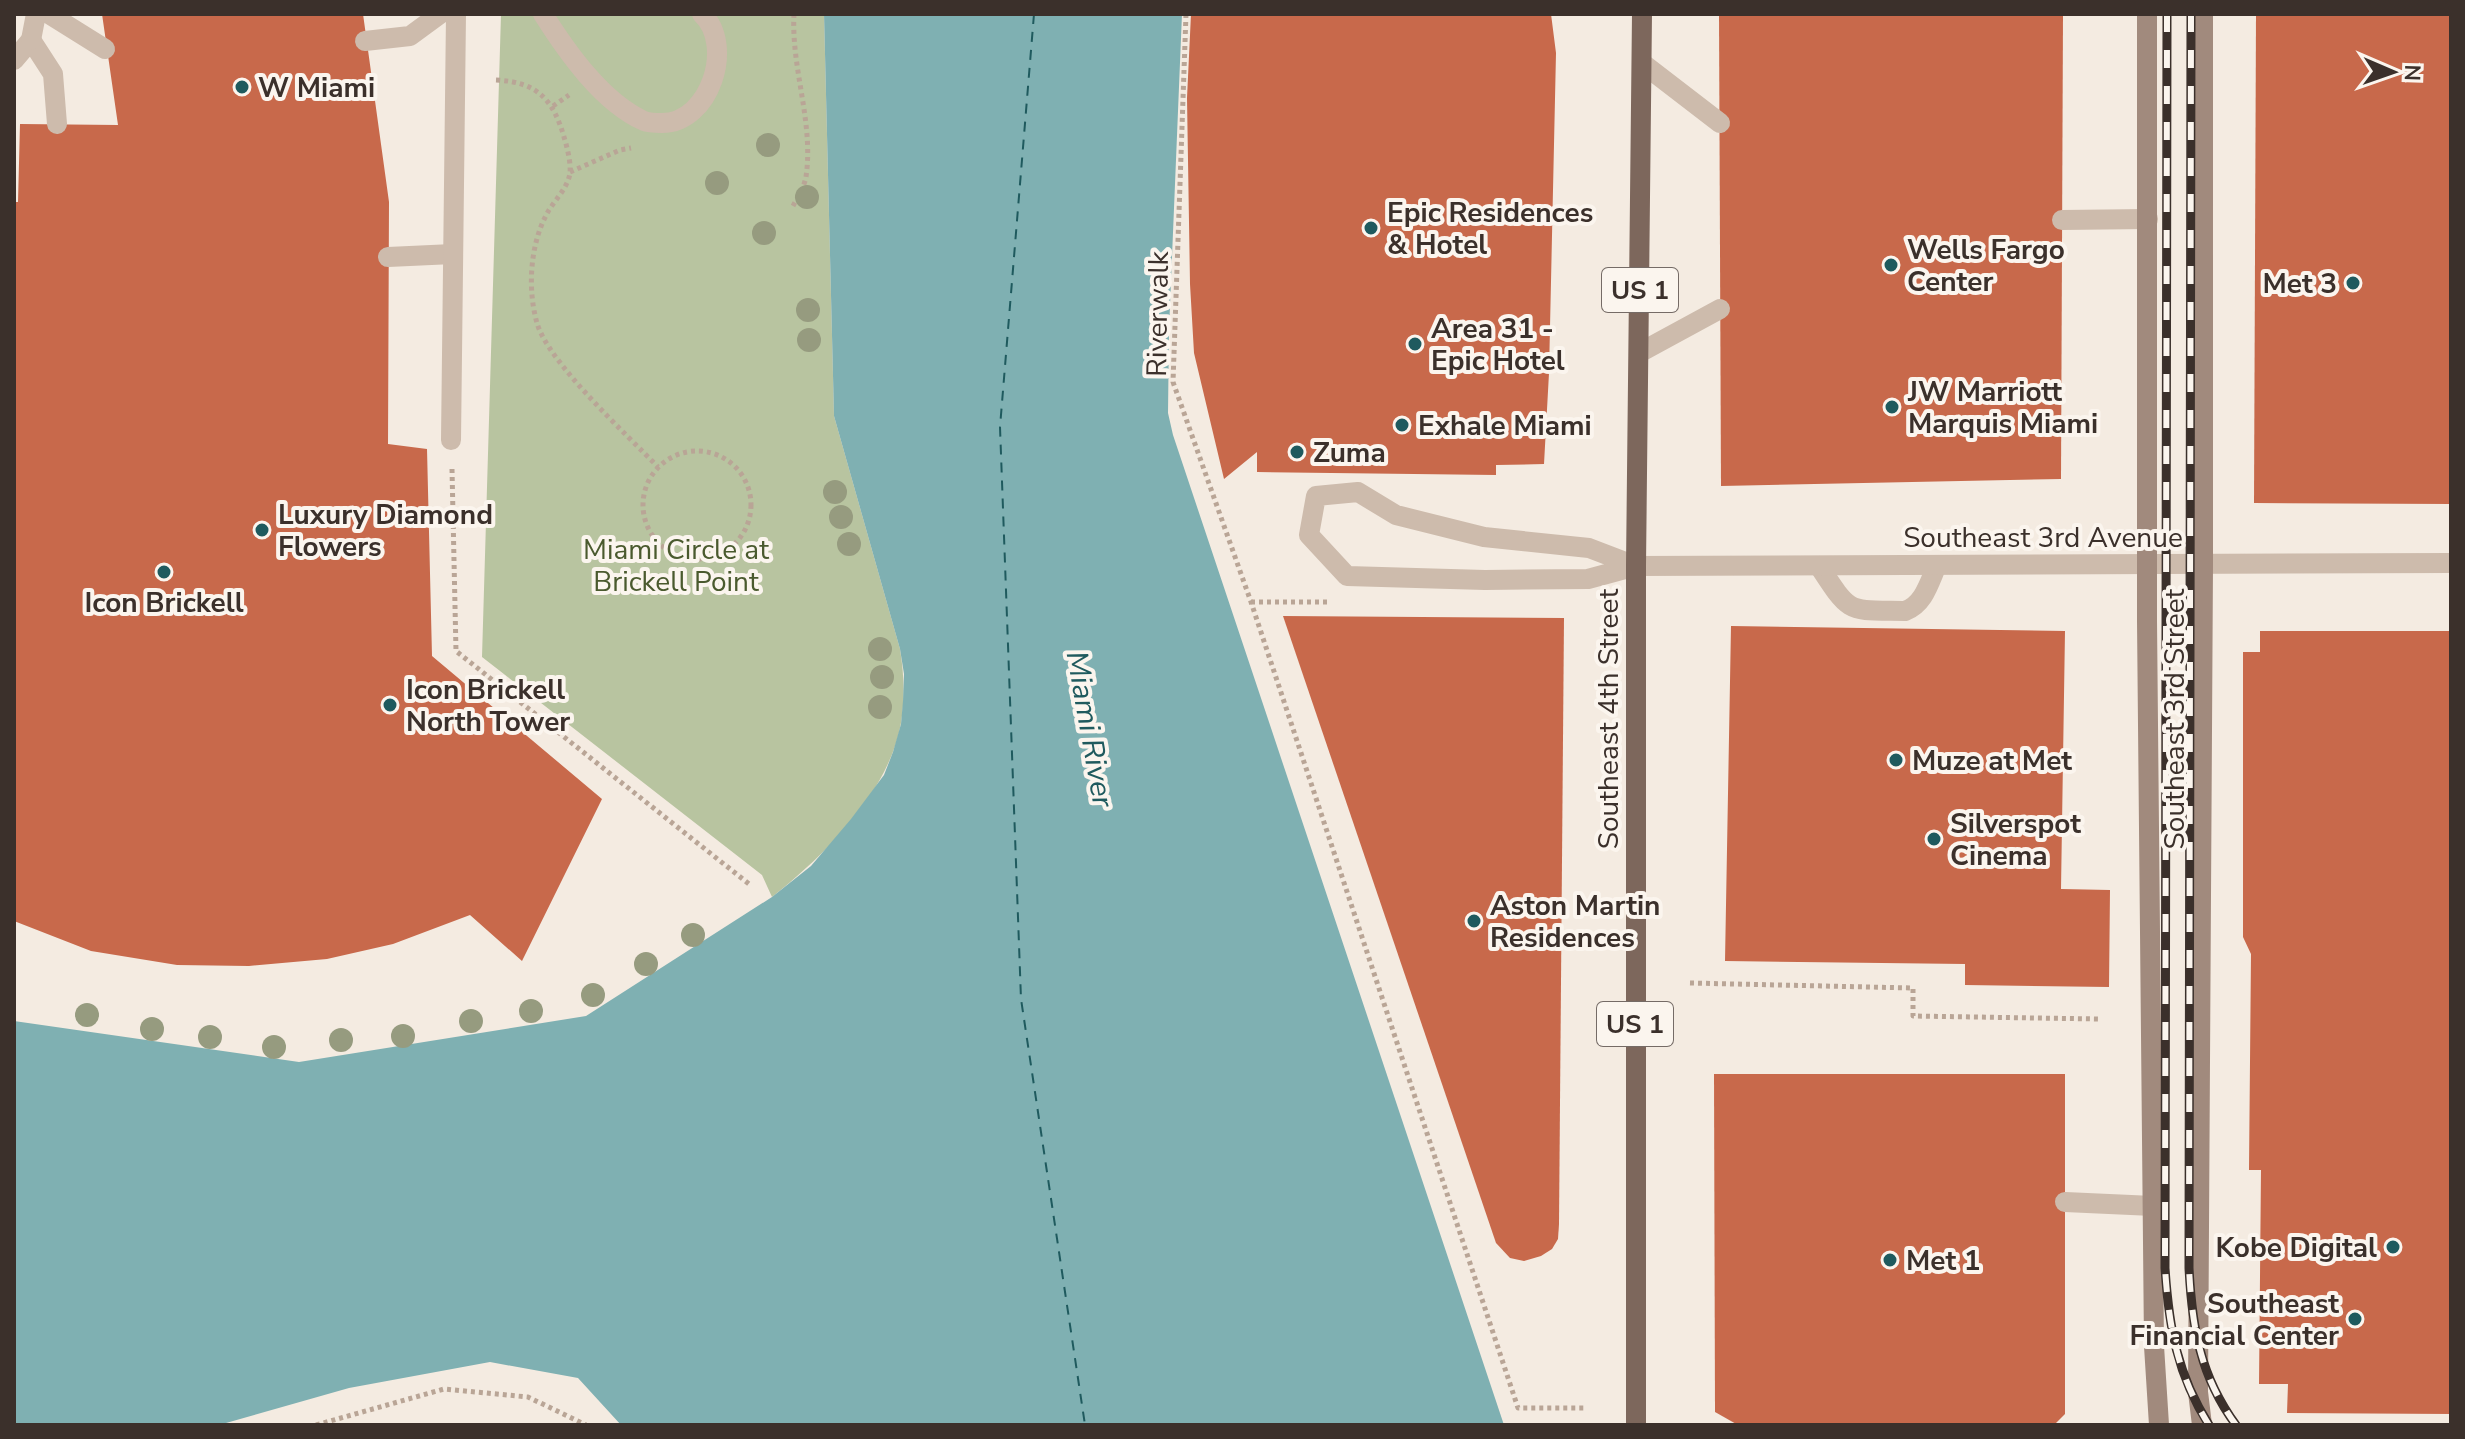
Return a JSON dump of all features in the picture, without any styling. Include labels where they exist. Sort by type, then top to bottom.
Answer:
[{"type":"main road","name":"Southeast 4th Street","points":[[1636,1425],[1636,566],[1642,14]]},
{"type":"street","points":[[14,60],[31,40],[36,14]]},
{"type":"street","points":[[49,14],[105,49]]},
{"type":"street","points":[[365,41],[410,36],[440,14]]},
{"type":"street","points":[[451,440],[456,14]]},
{"type":"street","points":[[543,14],[570,57],[614,100],[646,122],[674,123],[698,109],[715,79],[716,43],[708,19],[702,14]]},
{"type":"street","name":"Southeast 3rd Street","points":[[2147,14],[2147,565],[2154,1346],[2159,1425]]},
{"type":"street","name":"Southeast 3rd Street","points":[[2202,1425],[2198,1376],[2203,14]]},
{"type":"street","points":[[31,40],[53,74],[57,124]]},
{"type":"street","points":[[1642,63],[1720,123]]},
{"type":"street","points":[[2062,220],[2148,219]]},
{"type":"street","points":[[388,257],[453,254]]},
{"type":"street","points":[[1639,353],[1720,309]]},
{"type":"street","points":[[1358,492],[1396,515],[1484,537],[1589,548],[1636,566],[1588,579],[1347,576],[1309,535],[1316,496],[1358,492]]},
{"type":"street","name":"Southeast 3rd Avenue","points":[[1636,566],[2451,563]]},
{"type":"street","points":[[1819,566],[1839,596],[1853,608],[1905,611],[1912,609],[1923,597],[1937,565]]},
{"type":"street","points":[[2065,1202],[2153,1206]]},
{"type":"path","points":[[793,206],[806,180],[807,137],[795,56],[794,14]]},
{"type":"path","name":"Riverwalk","points":[[1186,14],[1173,382],[1251,602],[1518,1408],[1584,1408]]},
{"type":"path","points":[[496,80],[521,83],[541,94],[553,106],[566,145],[570,172],[567,183],[548,212],[538,236],[534,257],[531,280],[537,326],[549,349],[573,378],[658,467]]},
{"type":"path","points":[[451,440],[456,651],[749,884]]},
{"type":"path","points":[[691,451],[709,452],[726,459],[740,472],[749,488],[748,524],[738,540],[709,559],[675,555],[660,545],[647,524],[643,498],[648,480],[658,467],[674,456],[691,451]]},
{"type":"path","points":[[1690,983],[1913,988],[1913,1016],[2098,1019]]},
{"type":"path","points":[[316,1425],[444,1389],[528,1397],[586,1425]]},
{"type":"green space","name":"Miami Circle at Brickell Point","points":[[501,14],[824,14],[834,416],[900,649],[903,704],[894,749],[869,797],[833,842],[772,897],[762,875],[482,657]]},
{"type":"water","name":"Miami River","points":[[824,14],[1182,14],[1169,330],[1168,413],[1173,435],[1504,1425],[621,1425],[578,1378],[490,1362],[349,1388],[219,1425],[14,1425],[14,1021],[299,1062],[586,1016],[772,897],[811,866],[884,775],[901,724],[904,674],[900,649],[834,416]]},
{"type":"building","name":"Icon Brickell","points":[[102,14],[363,14],[389,202],[388,444],[427,449],[432,656],[602,799],[522,961],[470,915],[393,944],[327,959],[249,966],[177,965],[91,951],[14,921],[14,202],[18,202],[20,124],[118,125]]},
{"type":"building","name":"Epic Residences & Hotel","points":[[1191,14],[1551,14],[1556,53],[1544,464],[1496,465],[1496,475],[1257,472],[1257,452],[1224,479],[1194,353],[1187,98]]},
{"type":"building","name":"Wells Fargo Center","points":[[1719,14],[2063,14],[2061,479],[1721,486]]},
{"type":"building","name":"Met 3","points":[[2256,14],[2451,14],[2451,504],[2254,503]]},
{"type":"building","name":"Aston Martin Residences","points":[[1283,616],[1564,618],[1559,1224],[1558,1239],[1552,1249],[1541,1256],[1524,1261],[1510,1258],[1496,1243]]},
{"type":"building","name":"Muze at Met","points":[[1731,626],[2065,631],[2061,889],[2110,890],[2109,987],[1965,985],[1965,964],[1725,961]]},
{"type":"building","points":[[2260,631],[2451,631],[2451,1414],[2287,1413],[2288,1384],[2259,1384],[2261,1170],[2249,1170],[2251,954],[2243,937],[2243,652],[2260,652]]},
{"type":"building","name":"Met 1","points":[[1714,1074],[2065,1074],[2065,1414],[2054,1425],[1738,1425],[1715,1412]]},
{"type":"ferry route","points":[[1034,14],[1000,427],[1021,999],[1085,1425]]},
{"type":"railway","points":[[2167,14],[2165,1268],[2176,1350],[2189,1387],[2209,1425]]},
{"type":"railway","points":[[2191,14],[2189,1268],[2200,1350],[2214,1388],[2236,1425]]},
{"type":"place","name":"W Miami","points":[[242,87]]},
{"type":"place","name":"Epic Residences & Hotel","points":[[1371,228]]},
{"type":"place","name":"Wells Fargo Center","points":[[1891,265]]},
{"type":"place","name":"Met 3","points":[[2353,283]]},
{"type":"place","name":"Area 31 - Epic Hotel","points":[[1415,344]]},
{"type":"place","name":"JW Marriott Marquis Miami","points":[[1892,407]]},
{"type":"place","name":"Exhale Miami","points":[[1402,425]]},
{"type":"place","name":"Zuma","points":[[1297,452]]},
{"type":"place","name":"Luxury Diamond Flowers","points":[[262,530]]},
{"type":"place","name":"Icon Brickell","points":[[164,572]]},
{"type":"place","name":"Icon Brickell North Tower","points":[[390,705]]},
{"type":"place","name":"Muze at Met","points":[[1896,760]]},
{"type":"place","name":"Silverspot Cinema","points":[[1934,839]]},
{"type":"place","name":"Aston Martin Residences","points":[[1474,921]]},
{"type":"place","name":"Kobe Digital","points":[[2393,1247]]},
{"type":"place","name":"Met 1","points":[[1890,1260]]},
{"type":"place","name":"Southeast Financial Center","points":[[2355,1319]]}]
